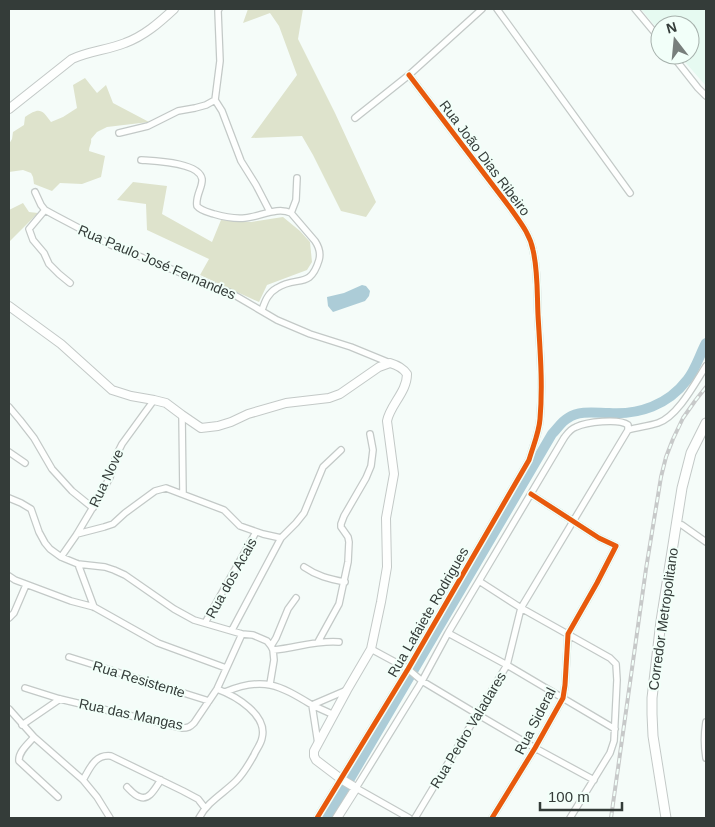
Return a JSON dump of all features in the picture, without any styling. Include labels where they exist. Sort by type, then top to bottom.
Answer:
[{"type":"main road","points":[[9,108],[72,59],[82,54],[135,40],[174,9]]},
{"type":"main road","points":[[9,306],[61,344],[112,390],[131,396],[162,401],[201,428],[209,428],[231,422],[248,414],[286,402],[329,398],[340,394],[379,367],[390,362],[400,367],[407,374],[407,379],[400,396],[388,415],[387,421],[394,474],[386,518],[387,567],[371,649],[314,751],[316,760],[354,787],[337,818]]},
{"type":"main road","name":"Corredor Metropolitano","points":[[666,818],[653,736],[652,698],[682,488],[691,454],[706,423]]},
{"type":"main road","points":[[671,818],[660,753],[657,699],[658,674],[688,486],[692,467],[706,434]]},
{"type":"street","points":[[218,9],[220,61],[216,100],[241,161],[270,212]]},
{"type":"street","points":[[355,118],[409,75],[482,9]]},
{"type":"street","points":[[497,9],[630,193]]},
{"type":"street","points":[[635,9],[650,27]]},
{"type":"street","points":[[680,65],[706,96]]},
{"type":"street","name":"Rua João Dias Ribeiro","points":[[409,75],[511,209],[526,231],[530,241],[533,249],[537,291],[542,375],[540,409]]},
{"type":"street","points":[[119,133],[148,126],[178,111],[206,105],[216,100]]},
{"type":"street","points":[[141,160],[184,165],[196,170],[202,180],[196,202],[197,206],[202,210],[234,218],[247,218],[283,210],[291,213],[319,246],[320,256],[315,271],[311,276],[304,280],[277,287],[270,293],[262,310]]},
{"type":"street","points":[[291,213],[296,200],[297,178]]},
{"type":"street","points":[[34,192],[45,210],[29,229],[33,240],[44,253],[48,264],[70,283]]},
{"type":"street","name":"Rua Paulo José Fernandes","points":[[45,210],[110,245],[240,297],[277,320],[310,334],[390,362]]},
{"type":"street","points":[[628,430],[660,422],[671,414],[684,399],[706,366]]},
{"type":"street","name":"Rua Nove","points":[[61,557],[93,508],[110,477],[119,449],[154,400]]},
{"type":"street","points":[[9,407],[34,438],[52,469],[72,491],[93,508]]},
{"type":"street","name":"Rua Lafaiete Rodrigues","points":[[317,818],[343,780],[410,670],[529,460],[536,439],[540,409]]},
{"type":"street","points":[[182,415],[183,494]]},
{"type":"street","name":"Rua Lafaiete Rodrigues","points":[[354,787],[569,431],[585,425],[617,421],[626,423],[628,430]]},
{"type":"street","name":"Rua Pedro Valadares","points":[[415,818],[507,666],[522,608],[628,430]]},
{"type":"street","points":[[318,642],[340,604],[348,562],[349,542],[341,524],[366,478],[370,466],[373,450],[370,434]]},
{"type":"street","points":[[232,630],[281,538],[304,513],[323,467],[341,450]]},
{"type":"street","points":[[9,452],[25,462]]},
{"type":"street","points":[[77,534],[113,524],[125,513],[160,489],[166,488],[224,510],[240,526],[281,538]]},
{"type":"street","points":[[531,494],[573,521]]},
{"type":"street","points":[[9,498],[21,502],[30,509],[45,543],[61,557],[78,564],[114,570],[125,575],[184,615],[205,624],[253,635],[267,641],[272,648],[274,660],[270,684]]},
{"type":"street","name":"Rua Sideral","points":[[492,818],[563,698],[568,634],[597,584],[616,546],[599,538],[573,521]]},
{"type":"street","points":[[682,525],[706,542]]},
{"type":"street","name":"Rua dos Acais","points":[[205,624],[256,532]]},
{"type":"street","points":[[78,564],[94,607]]},
{"type":"street","points":[[304,568],[326,579],[345,582]]},
{"type":"street","points":[[9,576],[26,585],[94,607],[158,643],[226,668]]},
{"type":"street","points":[[479,581],[610,658],[616,664],[614,741],[610,753],[570,818]]},
{"type":"street","points":[[9,618],[14,613],[26,585]]},
{"type":"street","points":[[272,648],[288,610],[296,598]]},
{"type":"street","points":[[448,633],[615,729]]},
{"type":"street","name":"Rua das Mangas","points":[[25,688],[60,699],[182,728],[191,727],[217,689],[242,634]]},
{"type":"street","points":[[272,648],[290,648],[326,641],[340,642]]},
{"type":"street","points":[[371,649],[410,670],[420,680],[477,714],[594,780]]},
{"type":"street","name":"Rua Resistente","points":[[69,657],[209,701]]},
{"type":"street","points":[[226,692],[236,687],[262,683],[270,684],[334,715]]},
{"type":"street","points":[[199,818],[205,808],[238,779],[262,740],[263,730],[258,716],[250,708],[226,692],[217,689]]},
{"type":"street","points":[[312,705],[347,690]]},
{"type":"street","points":[[22,725],[60,699]]},
{"type":"street","points":[[312,705],[318,744]]},
{"type":"street","points":[[9,709],[34,737],[83,780],[97,797],[110,818]]},
{"type":"street","points":[[706,722],[704,736],[706,758]]},
{"type":"street","points":[[34,737],[20,754],[19,761],[58,797]]},
{"type":"street","points":[[83,780],[96,760],[106,756],[119,760],[198,799],[205,808]]},
{"type":"street","points":[[127,786],[139,797],[145,798],[149,796],[161,780]]},
{"type":"street","points":[[354,787],[408,818]]},
{"type":"shaded area","points":[[248,9],[303,9],[298,39],[376,202],[366,217],[341,211],[302,136],[251,138],[297,75],[279,26],[270,13],[243,23]]},
{"type":"shaded area","points":[[641,9],[706,9],[706,86],[688,65],[700,65],[700,15],[650,15],[650,20]]},
{"type":"shaded area","points":[[85,78],[97,93],[106,85],[113,103],[149,122],[107,127],[97,132],[91,139],[89,151],[105,156],[101,177],[82,184],[60,183],[52,191],[34,184],[31,173],[23,170],[9,172],[9,144],[13,132],[24,125],[25,117],[40,111],[51,122],[77,108],[73,85]]},
{"type":"shaded area","points":[[133,182],[167,186],[162,214],[212,242],[221,220],[251,222],[283,217],[310,242],[312,262],[307,270],[267,285],[259,302],[200,275],[209,259],[147,230],[146,204],[117,200]]},
{"type":"shaded area","points":[[23,203],[29,212],[38,213],[9,242],[9,210]]},
{"type":"water","points":[[362,285],[366,286],[370,291],[365,301],[333,312],[328,306],[327,297],[344,293]]},
{"type":"waterway","points":[[327,818],[552,434],[566,419],[573,415],[588,412],[631,412],[652,407],[662,402],[679,389],[690,376],[706,343]]},
{"type":"railway","points":[[611,818],[661,477],[666,457],[683,418],[706,387]]},
{"type":"cycle path","points":[[317,818],[408,669],[529,460],[539,424],[541,380],[537,282],[532,244],[511,209],[409,75]]},
{"type":"cycle path","points":[[492,818],[563,698],[568,634],[616,546],[599,538],[531,494]]}]
